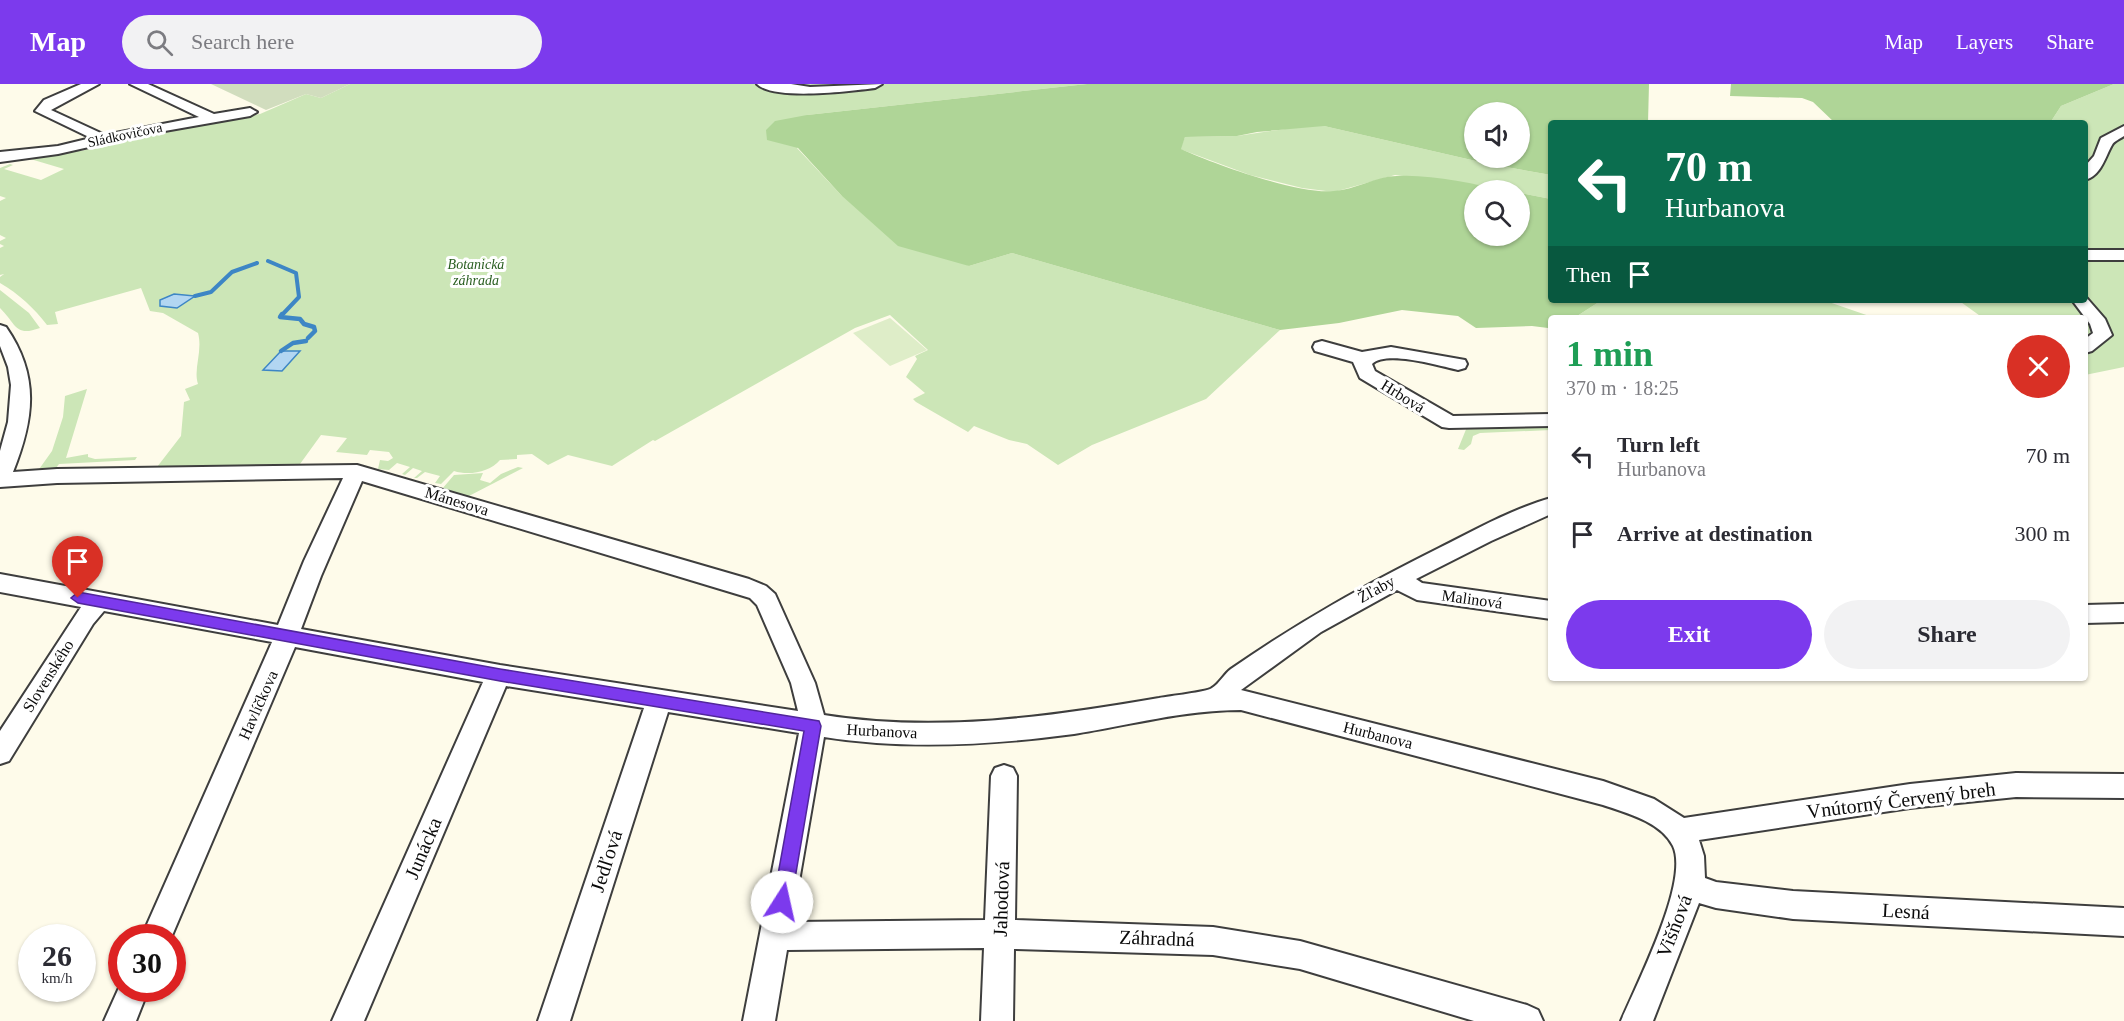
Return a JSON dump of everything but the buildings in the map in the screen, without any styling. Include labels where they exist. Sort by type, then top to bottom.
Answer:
[{"type":"street","points":[[92,84],[50,103],[42,111],[98,136],[101,140]]},
{"type":"street","points":[[137,84],[207,115],[209,120]]},
{"type":"street","points":[[764,84],[810,91],[875,84]]},
{"type":"street","name":"Sládkovičova","points":[[0,157],[41,153],[250,112]]},
{"type":"street","points":[[2088,172],[2102,157],[2106,141],[2124,130]]},
{"type":"street","points":[[2088,255],[2124,255]]},
{"type":"street","points":[[2083,303],[2099,323],[2103,334],[2088,345]]},
{"type":"street","points":[[0,331],[13,352],[22,386],[22,404],[15,441],[0,479]]},
{"type":"street","points":[[1322,348],[1364,359]]},
{"type":"street","name":"Hrbová","points":[[1458,364],[1386,352],[1373,353],[1364,359],[1363,368],[1367,374],[1449,422],[1548,420]]},
{"type":"street","name":"Mánesova","points":[[0,479],[335,470],[357,472],[758,592],[767,600],[803,683],[810,703],[813,726]]},
{"type":"street","name":"Havlíčkova","points":[[162,924],[280,653],[330,528],[357,472]]},
{"type":"street","name":"Žľaby","points":[[1218,699],[1238,678],[1313,626],[1396,578],[1548,506]]},
{"type":"street","name":"Malinová","points":[[1396,578],[1417,591],[1548,610]]},
{"type":"street","name":"Hurbanova","points":[[0,583],[500,675],[813,726],[892,732],[976,733],[1074,723],[1218,699],[1266,705],[1604,793],[1643,806],[1666,819],[1679,831]]},
{"type":"street","name":"Slovenského","points":[[0,753],[84,618],[98,602]]},
{"type":"street","points":[[2088,614],[2124,613]]},
{"type":"street","name":"Junácka","points":[[348,1021],[493,686],[500,675]]},
{"type":"street","name":"Jedľová","points":[[554,1021],[659,701]]},
{"type":"street","points":[[759,1021],[813,726]]},
{"type":"street","name":"Jahodová","points":[[997,1021],[1004,776]]},
{"type":"street","name":"Vnútorný Červený breh","points":[[1679,831],[1910,796],[2016,785],[2124,786]]},
{"type":"street","name":"Višňová","points":[[1637,1021],[1690,886],[1692,862],[1689,846],[1679,831]]},
{"type":"street","name":"Lesná","points":[[1690,886],[1716,895],[1793,905],[2124,921]]},
{"type":"street","name":"Záhradná","points":[[776,936],[1000,934],[1174,938],[1250,945],[1300,955],[1527,1021]]},
{"type":"street","points":[[120,1021],[128,1002]]},
{"type":"green space","points":[[211,84],[350,84],[321,98],[306,94],[266,110]]},
{"type":"green space","name":"Botanická záhrada","points":[[350,84],[1087,84],[807,115],[797,148],[841,195],[969,266],[1012,253],[1280,330],[1206,399],[1092,445],[1058,465],[1027,444],[1009,440],[974,426],[968,432],[916,402],[913,399],[925,393],[906,377],[917,359],[915,356],[928,350],[890,315],[855,328],[655,441],[653,440],[612,466],[568,455],[548,465],[532,454],[517,455],[517,459],[500,460],[479,472],[454,471],[441,484],[435,483],[440,476],[425,472],[414,478],[422,471],[413,468],[405,475],[402,474],[410,467],[397,463],[389,470],[378,469],[380,460],[388,461],[393,458],[389,452],[370,450],[367,455],[336,452],[347,438],[321,435],[300,464],[157,467],[181,436],[184,402],[190,400],[185,389],[198,384],[198,333],[163,313],[150,311],[141,288],[55,312],[58,324],[47,325],[26,302],[0,283],[0,277],[4,274],[0,275],[0,248],[4,246],[0,244],[0,241],[6,238],[0,235],[0,201],[6,198],[0,196],[0,168],[10,164],[13,165],[4,169],[41,180],[64,169],[27,158],[80,149],[81,151],[124,141],[123,137],[260,114],[306,94],[321,98]]},
{"type":"green space","points":[[1087,84],[1649,84],[1648,120],[1548,120],[1548,174],[1512,168],[1530,168],[1530,102],[1464,102],[1464,158],[1324,126],[1237,136],[1185,137],[1181,149],[1235,170],[1300,188],[1334,191],[1373,180],[1410,176],[1464,182],[1464,246],[1530,246],[1530,195],[1548,198],[1548,303],[1597,303],[1579,315],[1548,315],[1548,328],[1532,326],[1476,328],[1458,316],[1402,310],[1339,323],[1280,330],[1012,253],[969,266],[898,246],[841,195],[798,148],[767,140],[766,130],[775,121],[807,115]]},
{"type":"green space","points":[[1731,84],[2114,84],[2061,106],[2052,120],[1832,120],[1813,102],[1802,98],[1730,96]]},
{"type":"green space","points":[[2114,84],[2124,84],[2124,367],[2088,374],[2088,315],[1979,315],[1962,303],[2088,303],[2088,120],[2052,120],[2061,106]]},
{"type":"green space","points":[[1305,126],[1324,126],[1464,158],[1464,168],[1512,168],[1548,174],[1548,198],[1530,195],[1530,180],[1464,180],[1464,183],[1395,175],[1334,192],[1302,188],[1250,175],[1180,149],[1185,137],[1237,136]]},
{"type":"green space","points":[[0,290],[29,313],[40,328],[26,331],[17,328],[0,308]]},
{"type":"green space","points":[[1597,303],[1832,303],[1866,315],[1579,315]]},
{"type":"green space","points":[[890,318],[927,350],[890,366],[853,333]]},
{"type":"green space","points":[[87,389],[66,458],[88,454],[88,457],[95,459],[137,457],[135,460],[59,464],[53,472],[37,472],[52,451],[63,417],[65,396]]},
{"type":"green space","points":[[1548,422],[1548,430],[1480,433],[1473,436],[1471,444],[1464,450],[1458,449],[1467,427]]},
{"type":"green space","points":[[518,467],[523,468],[467,497],[442,489],[454,475],[483,473],[480,480],[490,483],[501,474]]},
{"type":"water","points":[[174,294],[195,296],[177,308],[160,306],[160,300]]},
{"type":"water","points":[[281,351],[300,351],[282,371],[263,370]]},
{"type":"waterway","points":[[268,261],[296,273],[299,297],[281,316]]},
{"type":"waterway","points":[[195,296],[211,292],[232,272],[257,263]]},
{"type":"waterway","points":[[282,314],[280,317],[300,319],[304,324],[314,327],[315,331],[308,338]]},
{"type":"waterway","points":[[281,351],[293,343],[306,341]]},
{"type":"route","points":[[78,598],[500,675],[813,726],[782,902]]}]
